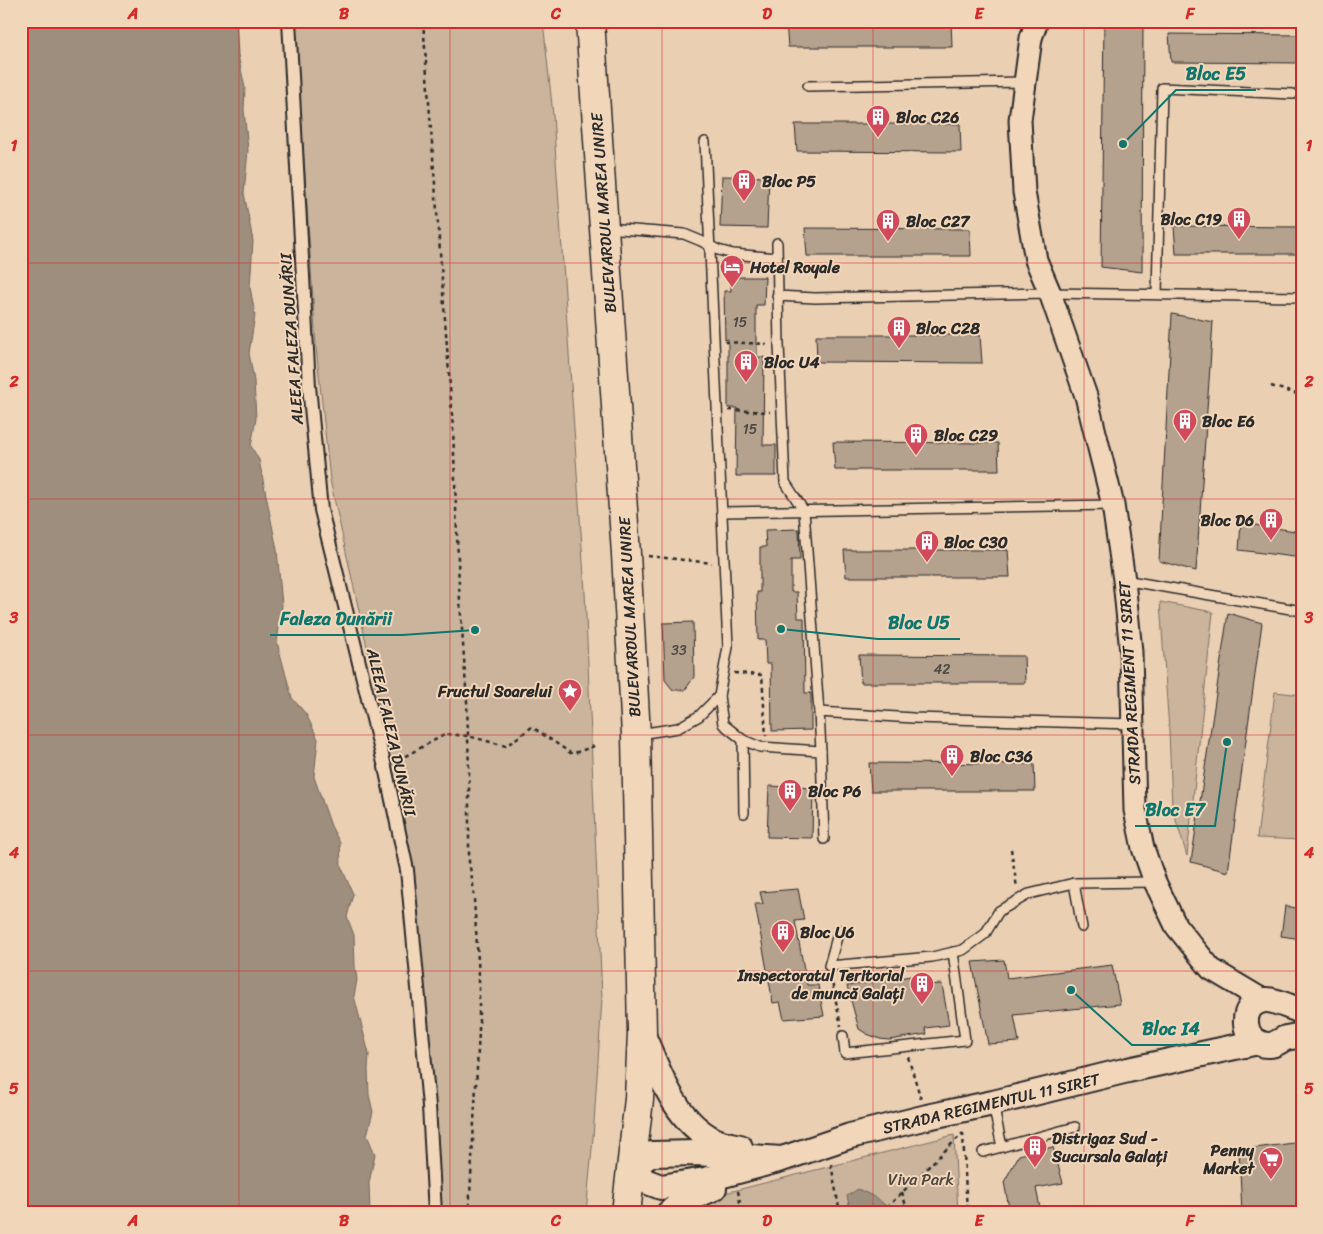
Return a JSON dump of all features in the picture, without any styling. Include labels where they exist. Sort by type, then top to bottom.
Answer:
[{"type":"main road","name":"BULEVARDUL MAREA UNIRE","points":[[590,21],[626,554],[636,735],[642,1033],[639,1099],[626,1213]]},
{"type":"main road","points":[[1202,1054],[1268,1010]]},
{"type":"main road","name":"STRADA REGIMENT 11 SIRET","points":[[1268,1010],[1290,1016],[1292,1035],[1271,1045],[1252,1039],[1246,1030],[1268,1010]]},
{"type":"main road","points":[[642,1033],[672,1097],[692,1125],[714,1140],[782,1159]]},
{"type":"main road","name":"STRADA REGIMENTUL 11 SIRET","points":[[782,1159],[850,1136],[927,1117],[993,1104],[1258,1042]]},
{"type":"main road","points":[[696,1153],[782,1159],[705,1180],[661,1187],[645,1181],[632,1167],[652,1154],[696,1153]]},
{"type":"main road","points":[[669,1213],[682,1202],[782,1159]]},
{"type":"street","name":"ALEEA FALEZA DUNĂRII","points":[[289,21],[310,386],[321,510],[385,767],[407,870],[429,1106],[435,1213]]},
{"type":"street","name":"STRADA REGIMENT 11 SIRET","points":[[1038,21],[1031,38],[1020,120],[1024,192],[1036,260],[1050,293],[1086,396],[1113,505],[1124,580],[1130,652],[1135,810],[1143,848],[1155,882],[1176,926],[1211,969],[1268,1010]]},
{"type":"lane","points":[[808,86],[1025,82]]},
{"type":"lane","points":[[1157,294],[1162,88],[1293,94]]},
{"type":"lane","points":[[705,142],[728,647],[719,696],[723,724],[743,740],[760,747],[820,751]]},
{"type":"lane","points":[[604,227],[684,234],[718,250],[733,254],[777,258]]},
{"type":"lane","points":[[777,243],[777,296],[784,482],[804,510],[819,712],[824,839]]},
{"type":"lane","points":[[777,296],[825,298],[1050,293],[1302,297]]},
{"type":"lane","points":[[722,512],[1113,505]]},
{"type":"lane","points":[[1124,580],[1302,611]]},
{"type":"lane","points":[[636,735],[678,728],[699,716],[719,696]]},
{"type":"lane","points":[[819,712],[923,718],[1133,724]]},
{"type":"lane","points":[[743,740],[744,814]]},
{"type":"lane","points":[[839,930],[829,966],[932,957],[963,950],[985,934],[999,911],[1029,894],[1074,882],[1155,882]]},
{"type":"lane","points":[[1074,882],[1082,927]]},
{"type":"lane","points":[[843,1036],[845,1053],[965,1040],[953,952]]},
{"type":"lane","points":[[993,1104],[1002,1147]]},
{"type":"lane","points":[[983,1152],[1074,1127]]},
{"type":"path","points":[[423,21],[453,428],[459,586],[468,736],[469,862],[473,884],[478,976],[479,1032],[469,1213]]},
{"type":"path","points":[[720,341],[779,345]]},
{"type":"path","points":[[1302,356],[1298,406],[1302,425]]},
{"type":"path","points":[[1271,386],[1300,395]]},
{"type":"path","points":[[725,410],[782,412]]},
{"type":"path","points":[[626,554],[714,563]]},
{"type":"path","points":[[724,672],[762,675],[767,747]]},
{"type":"path","points":[[385,767],[446,734],[468,736],[506,746],[532,727],[572,754],[597,745]]},
{"type":"path","points":[[1011,848],[1018,900]]},
{"type":"path","points":[[829,966],[843,1036]]},
{"type":"path","points":[[909,1060],[927,1117]]},
{"type":"path","points":[[881,1213],[963,1133],[967,1212],[987,1210]]},
{"type":"path","points":[[831,1164],[840,1213]]},
{"type":"path","points":[[738,1191],[742,1213]]},
{"type":"path","points":[[902,1192],[908,1213]]},
{"type":"green space","points":[[295,21],[543,21],[553,115],[585,592],[602,999],[586,1213],[437,1213],[399,805],[372,669],[330,480],[316,346]]},
{"type":"green space","points":[[1160,602],[1213,612],[1187,856],[1172,807],[1169,730]]},
{"type":"green space","points":[[1275,692],[1302,695],[1301,840],[1257,838]]},
{"type":"green space","name":"Viva Park","points":[[954,1135],[958,1213],[695,1213],[721,1194]]},
{"type":"shaded area","points":[[21,21],[236,21],[238,55],[245,88],[244,110],[248,150],[244,193],[253,241],[250,287],[255,315],[249,353],[254,381],[256,419],[251,446],[259,460],[277,550],[282,605],[277,642],[292,698],[306,714],[318,739],[314,777],[331,826],[340,843],[341,866],[353,894],[347,917],[354,935],[357,980],[354,996],[369,1054],[369,1095],[373,1112],[367,1135],[375,1154],[369,1183],[370,1213],[21,1213]]},
{"type":"shaded area","points":[[858,1189],[877,1198],[894,1213],[851,1213],[847,1196]]},
{"type":"building","points":[[786,21],[951,21],[952,47],[788,47]]},
{"type":"building","points":[[1104,21],[1143,21],[1142,272],[1101,267]]},
{"type":"building","points":[[1169,34],[1302,35],[1302,63],[1171,62]]},
{"type":"building","name":"Bloc C26","points":[[795,124],[960,124],[961,152],[797,151]]},
{"type":"building","name":"Bloc P5","points":[[722,176],[769,177],[767,228],[720,227]]},
{"type":"building","name":"Bloc C19","points":[[1174,226],[1302,227],[1302,254],[1176,254]]},
{"type":"building","name":"Bloc C27","points":[[805,228],[970,229],[971,256],[807,256]]},
{"type":"building","points":[[731,277],[765,277],[764,305],[756,305],[756,345],[757,357],[764,357],[763,445],[776,445],[776,476],[736,476],[737,408],[728,408],[728,339],[725,340],[724,291],[731,291]]},
{"type":"building","name":"Bloc E6","points":[[1172,314],[1213,322],[1196,571],[1159,561]]},
{"type":"building","name":"Bloc C28","points":[[816,335],[980,335],[982,363],[817,362]]},
{"type":"building","name":"Bloc C29","points":[[833,442],[998,443],[999,470],[835,470]]},
{"type":"building","name":"Bloc D6","points":[[1241,523],[1302,532],[1302,558],[1239,550]]},
{"type":"building","points":[[799,529],[800,560],[791,560],[791,592],[797,592],[798,618],[804,618],[805,693],[811,693],[811,730],[772,731],[771,664],[766,664],[765,640],[758,640],[757,592],[760,592],[760,547],[766,547],[765,530]]},
{"type":"building","name":"Bloc C30","points":[[844,550],[1008,550],[1010,577],[846,577]]},
{"type":"building","points":[[1228,613],[1262,623],[1228,872],[1191,862]]},
{"type":"building","points":[[693,622],[694,677],[685,690],[673,690],[665,680],[663,623]]},
{"type":"building","points":[[859,655],[1024,656],[1025,683],[861,683]]},
{"type":"building","name":"Bloc C36","points":[[869,763],[1034,764],[1035,791],[871,791]]},
{"type":"building","name":"Bloc P6","points":[[769,786],[813,788],[812,838],[767,837]]},
{"type":"building","name":"Bloc U6","points":[[798,889],[804,920],[795,921],[807,985],[818,985],[824,1016],[784,1019],[780,1002],[773,1003],[755,904],[763,904],[760,892]]},
{"type":"building","points":[[1285,906],[1302,909],[1302,939],[1281,936]]},
{"type":"building","points":[[1004,960],[1007,978],[1112,965],[1120,1004],[1014,1015],[1019,1042],[988,1044],[972,962]]},
{"type":"building","points":[[924,974],[925,985],[942,984],[949,1025],[925,1028],[927,1034],[889,1040],[880,1039],[859,1029],[847,986]]},
{"type":"building","name":"Penny Market","points":[[1302,1142],[1302,1211],[1242,1213],[1239,1150]]},
{"type":"building","name":"Distrigaz Sud - Sucursala Galați","points":[[1053,1147],[1063,1183],[1036,1188],[1041,1213],[1010,1213],[1004,1182],[1019,1155]]},
{"type":"place","name":"Bloc C26","points":[[878,138]]},
{"type":"place","name":"Bloc E5","points":[[1123,144]]},
{"type":"place","name":"Bloc P5","points":[[744,202]]},
{"type":"place","name":"Bloc C19","points":[[1239,240]]},
{"type":"place","name":"Bloc C27","points":[[888,242]]},
{"type":"place","name":"Hotel Royale","points":[[732,288]]},
{"type":"place","name":"Bloc C28","points":[[899,349]]},
{"type":"place","name":"Bloc U4","points":[[746,383]]},
{"type":"place","name":"Bloc E6","points":[[1185,442]]},
{"type":"place","name":"Bloc C29","points":[[916,456]]},
{"type":"place","name":"Bloc D6","points":[[1271,541]]},
{"type":"place","name":"Bloc C30","points":[[927,563]]},
{"type":"place","name":"Bloc U5","points":[[781,629]]},
{"type":"place","name":"Faleza Dunării","points":[[475,630]]},
{"type":"place","name":"Fructul Soarelui","points":[[570,712]]},
{"type":"place","name":"Bloc E7","points":[[1227,742]]},
{"type":"place","name":"Bloc C36","points":[[952,777]]},
{"type":"place","name":"Bloc P6","points":[[790,812]]},
{"type":"place","name":"Bloc U6","points":[[783,953]]},
{"type":"place","name":"Bloc I4","points":[[1071,990]]},
{"type":"place","name":"Inspectoratul Teritorial de muncă Galați","points":[[922,1005]]},
{"type":"place","name":"Distrigaz Sud - Sucursala Galați","points":[[1035,1168]]},
{"type":"place","name":"Penny Market","points":[[1271,1180]]}]
